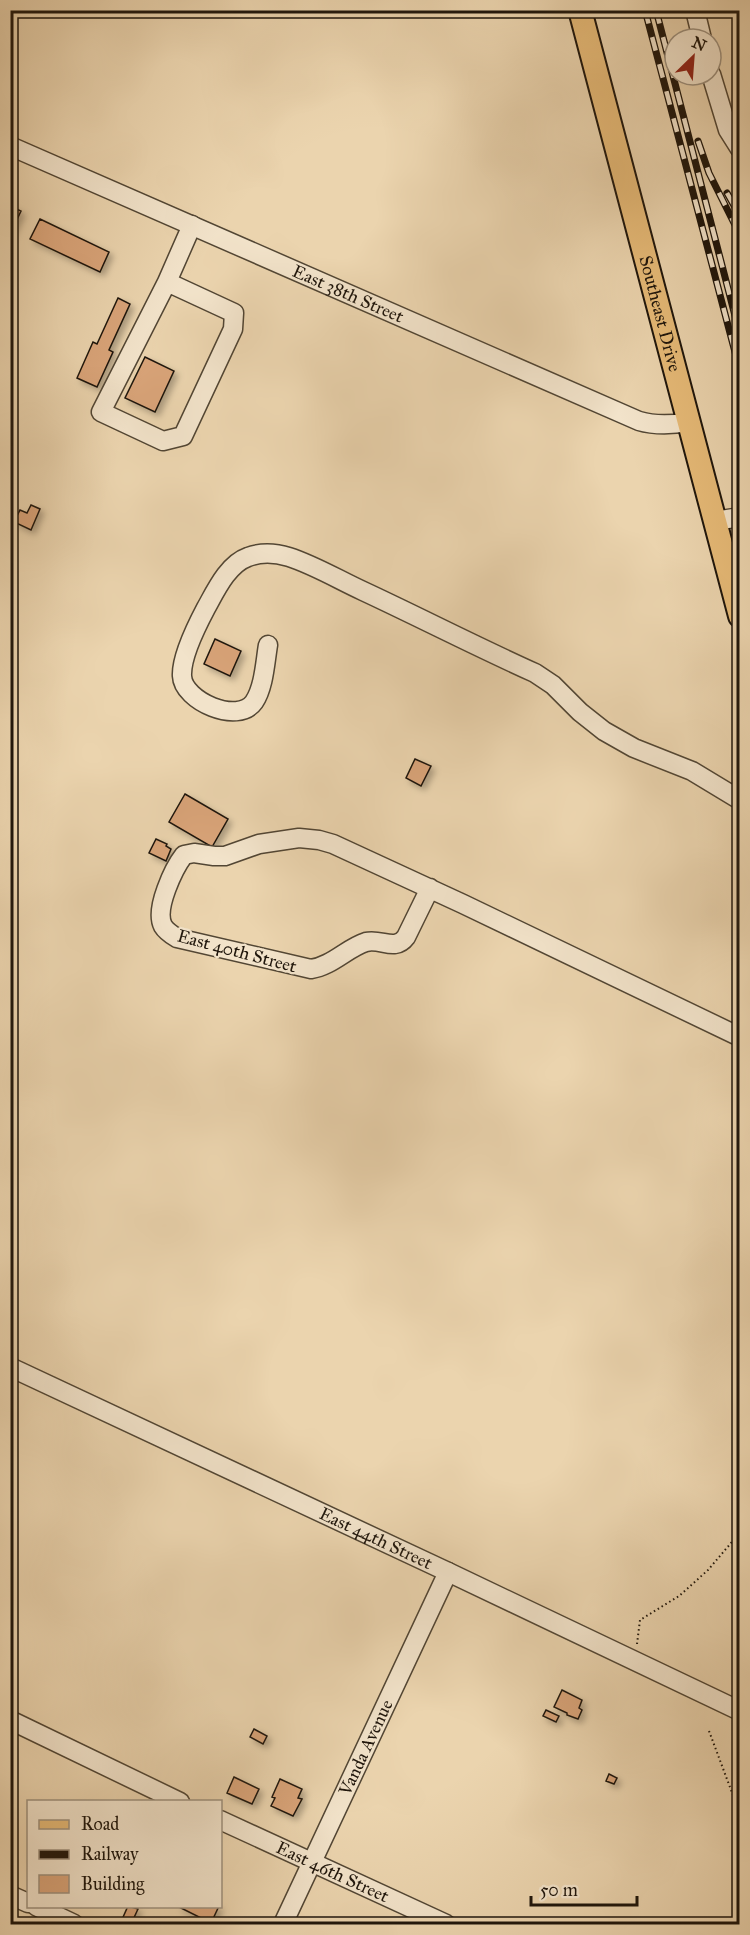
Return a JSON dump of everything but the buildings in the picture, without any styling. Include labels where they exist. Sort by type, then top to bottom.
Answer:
[{"type":"main road","name":"Southeast Drive","points":[[580,10],[740,616]]},
{"type":"street","points":[[695,10],[699,27]]},
{"type":"street","points":[[715,87],[728,130],[740,149]]},
{"type":"street","name":"East 38th Street","points":[[10,146],[639,421],[650,425],[689,422]]},
{"type":"street","points":[[167,282],[234,313],[233,329],[183,436],[163,441],[102,412],[167,282],[192,225]]},
{"type":"street","points":[[715,521],[740,517]]},
{"type":"street","points":[[268,645],[259,691],[254,702],[247,709],[233,712],[216,708],[186,689],[182,680],[182,666],[204,611],[226,576],[238,562],[248,557],[261,554],[281,555],[319,570],[535,673],[604,731],[634,748],[692,771],[740,800]]},
{"type":"street","name":"East 40th Street","points":[[430,888],[401,943],[392,945],[366,942],[323,966],[311,969],[177,938],[167,931],[161,918],[161,908],[166,893],[184,855],[194,853],[225,856],[260,844],[299,838],[319,840],[333,844],[430,888],[740,1037]]},
{"type":"street","name":"East 44th Street","points":[[10,1367],[740,1711]]},
{"type":"street","name":"Vanda Avenue","points":[[283,1924],[448,1572]]},
{"type":"street","points":[[10,1720],[176,1800]]},
{"type":"street","name":"East 46th Street","points":[[222,1821],[446,1924]]},
{"type":"street","points":[[10,1894],[27,1902]]},
{"type":"street","points":[[40,1908],[74,1924]]},
{"type":"path","points":[[635,1661],[640,1620],[679,1596],[708,1570],[737,1536],[740,1536]]},
{"type":"path","points":[[709,1731],[740,1814]]},
{"type":"railway","points":[[645,10],[740,371]]},
{"type":"railway","points":[[656,10],[740,335]]},
{"type":"railway","points":[[698,141],[709,173],[740,235]]},
{"type":"railway","points":[[727,193],[740,216]]}]
